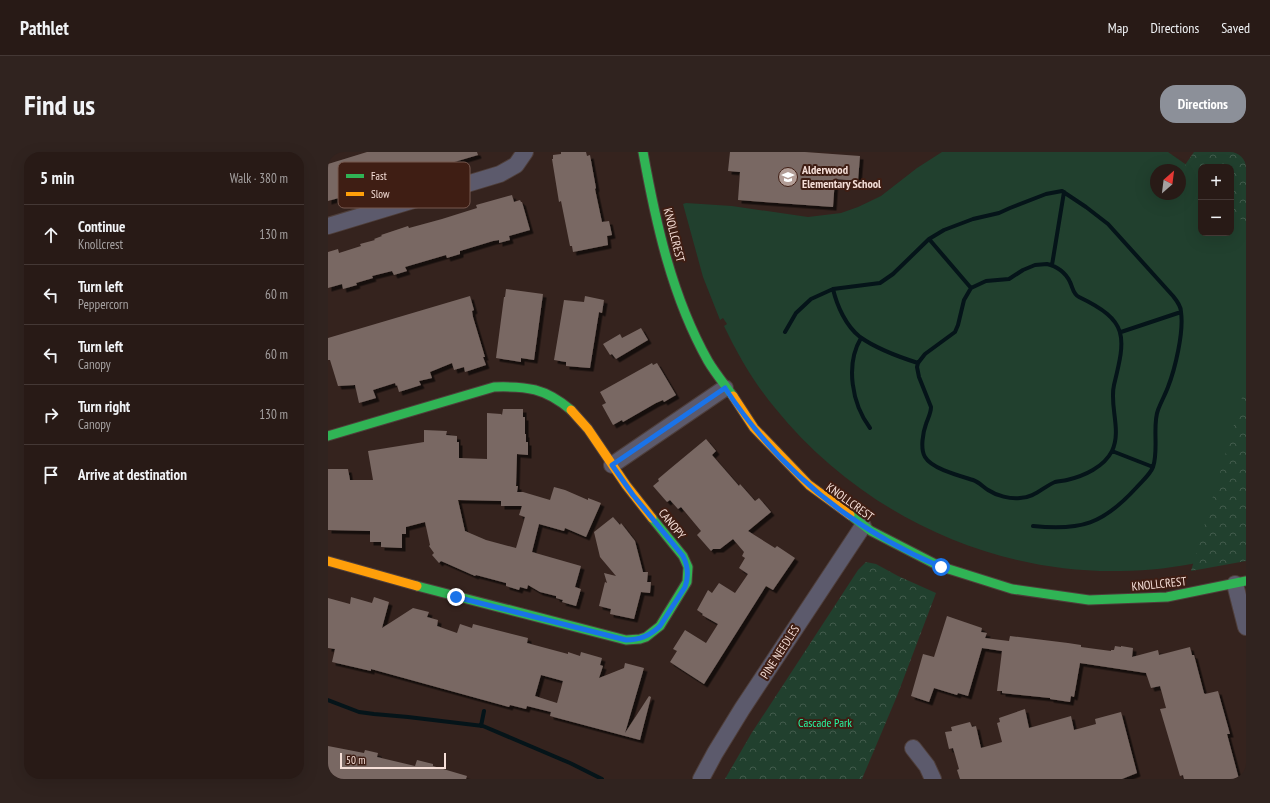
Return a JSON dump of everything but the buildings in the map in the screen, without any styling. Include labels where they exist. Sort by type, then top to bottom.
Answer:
[{"type":"street","name":"KNOLLCREST","points":[[643,152],[659,229],[678,292],[703,351],[725,388],[751,425],[786,464],[836,508],[863,526],[905,550],[941,567],[996,585],[1037,594],[1075,598],[1137,599],[1194,593],[1240,582]]},
{"type":"street","points":[[470,183],[500,174],[516,165],[525,154]]},
{"type":"street","points":[[328,226],[388,208]]},
{"type":"street","name":"CANOPY","points":[[328,436],[484,389],[514,386],[548,394],[565,404],[582,420],[633,495],[683,556],[688,567],[687,582],[685,587],[656,630],[646,637],[626,640],[564,626],[328,561]]},
{"type":"street","points":[[612,465],[725,388]]},
{"type":"street","name":"PINE NEEDLES","points":[[701,779],[715,753],[742,710],[863,526]]},
{"type":"street","points":[[1240,582],[1246,627]]},
{"type":"street","points":[[913,748],[933,779]]},
{"type":"green space","points":[[942,152],[1168,152],[1185,164],[1150,164],[1150,200],[1186,200],[1186,165],[1198,173],[1198,236],[1234,236],[1234,209],[1246,219],[1246,426],[1203,562],[1142,570],[1121,571],[1071,569],[1022,561],[975,548],[929,529],[886,506],[845,477],[808,445],[775,408],[760,389],[729,337],[724,326],[727,324],[723,318],[720,320],[703,277],[683,204],[732,206],[808,217],[841,213],[881,196],[917,168]]},
{"type":"green space","points":[[1194,152],[1246,152],[1246,226],[1234,211],[1234,164],[1198,164],[1198,174],[1186,164]]},
{"type":"green space","points":[[1246,384],[1246,561],[1191,571]]},
{"type":"green space","name":"Cascade Park","points":[[866,562],[876,564],[898,576],[936,593],[897,696],[862,779],[725,779],[751,734],[858,570]]},
{"type":"waterway","points":[[785,332],[796,313],[811,299],[833,289],[880,283],[893,274],[929,239],[944,230],[973,219],[999,213],[1046,194],[1062,191],[1108,224],[1173,296],[1181,310],[1182,320],[1176,361],[1171,379],[1156,416],[1155,460],[1152,470],[1145,478],[1113,510],[1102,517],[1078,526],[1033,526]]},
{"type":"waterway","points":[[1052,265],[1064,192]]},
{"type":"waterway","points":[[929,239],[971,288]]},
{"type":"waterway","points":[[1047,264],[1058,268],[1064,273],[1075,294],[1107,314],[1115,322],[1120,332],[1121,354],[1113,393],[1116,426],[1115,443],[1112,451],[1104,462],[1093,470],[1073,478],[1055,482],[1025,498],[1008,497],[992,492],[975,481],[940,468],[925,457],[923,454],[922,445],[923,436],[931,407],[919,377],[917,367],[918,363],[925,354],[955,332],[964,300],[971,288],[986,281],[1009,279],[1023,270],[1035,265],[1047,264]]},
{"type":"waterway","points":[[833,289],[846,321],[860,337],[881,349],[918,363]]},
{"type":"waterway","points":[[1121,332],[1181,312]]},
{"type":"waterway","points":[[861,338],[853,360],[853,384],[859,408],[870,428]]},
{"type":"waterway","points":[[1112,451],[1153,467]]},
{"type":"waterway","points":[[328,700],[359,712],[483,726],[570,763],[602,779]]},
{"type":"waterway","points":[[481,726],[484,711]]},
{"type":"traffic: fast","points":[[643,152],[660,233],[667,260],[684,311],[695,337],[708,361],[733,396]]},
{"type":"traffic: fast","points":[[328,436],[494,387],[516,387],[535,390],[553,397],[571,410]]},
{"type":"traffic: fast","points":[[850,515],[871,531],[939,566],[1012,589],[1089,600],[1167,597],[1246,581]]},
{"type":"traffic: fast","points":[[417,586],[626,640],[640,639],[646,637],[660,626],[687,582],[688,567],[683,556],[652,518]]},
{"type":"traffic: slow","points":[[733,396],[754,428],[809,485],[850,515]]},
{"type":"traffic: slow","points":[[571,410],[588,429],[626,485],[652,518]]},
{"type":"traffic: slow","points":[[328,561],[417,586]]},
{"type":"place","name":"Alderwood Elementary School","points":[[788,177]]},
{"type":"route","points":[[456,597],[564,626],[626,640],[646,637],[656,630],[685,587],[687,582],[688,567],[683,556],[633,495],[612,465],[725,388],[739,410],[776,454],[826,500],[847,516],[884,540],[941,567]]}]
